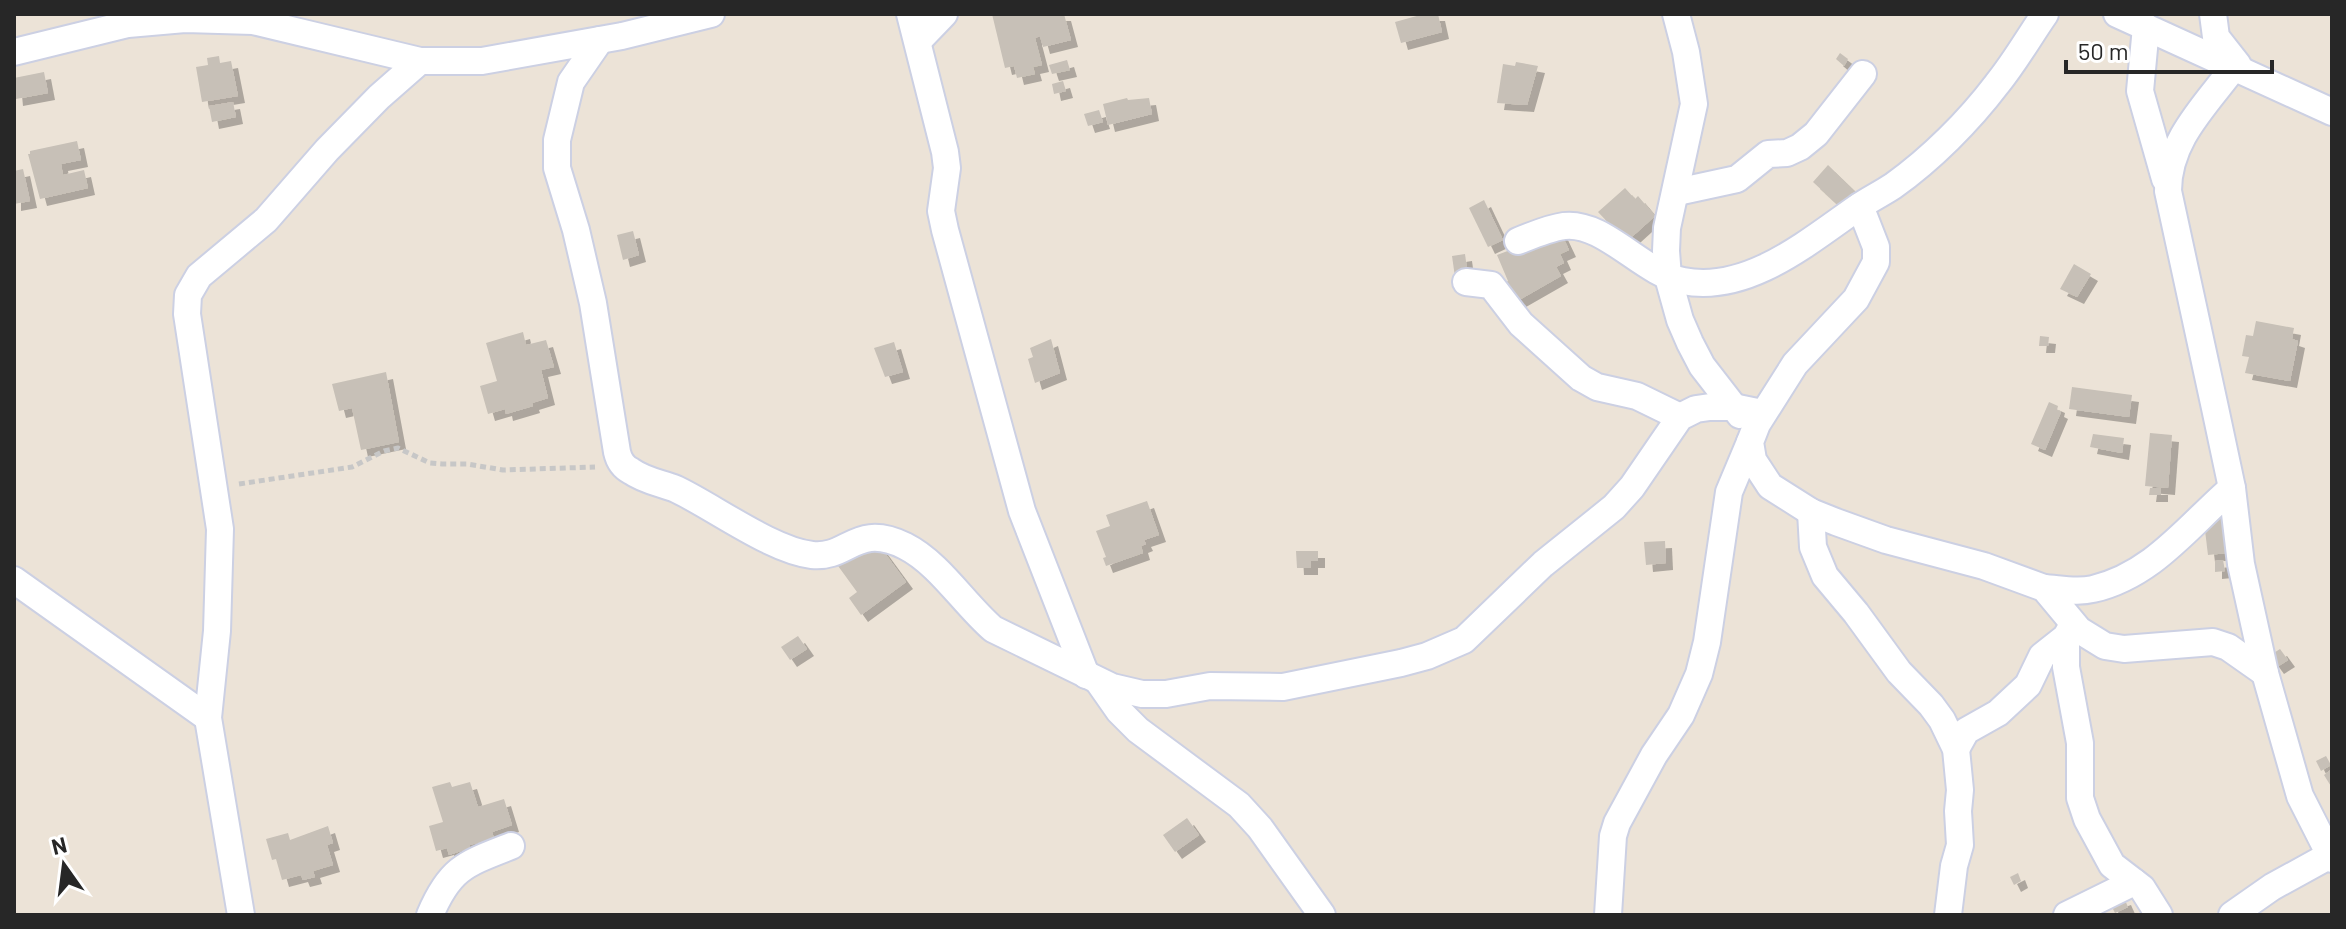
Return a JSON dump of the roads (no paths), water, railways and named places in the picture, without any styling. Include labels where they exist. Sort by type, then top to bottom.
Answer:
[{"type":"street","points":[[14,52],[128,24],[185,19],[253,21],[420,61],[482,61],[600,40],[711,14]]},
{"type":"street","points":[[910,14],[947,168],[941,211],[945,230],[1022,511],[1092,678],[1138,730],[1239,805],[1260,828],[1322,915]]},
{"type":"street","points":[[918,41],[944,14]]},
{"type":"street","points":[[1676,14],[1694,104],[1667,228],[1668,277],[1680,320],[1702,366],[1755,430]]},
{"type":"street","points":[[1518,241],[1567,225],[1581,227],[1602,234],[1617,247],[1668,277],[1700,283],[1747,275],[1816,238],[1914,169],[1997,85],[2045,14]]},
{"type":"street","points":[[2117,14],[2332,112]]},
{"type":"street","points":[[2213,14],[2216,37],[2238,69]]},
{"type":"street","points":[[2146,27],[2140,91],[2161,157],[2232,488],[2241,564],[2265,673],[2300,796],[2331,856],[2272,887],[2232,915]]},
{"type":"street","points":[[600,40],[571,82],[557,140],[557,168],[590,287],[617,452],[623,465],[645,479],[675,489],[728,520],[805,553],[823,554],[858,539],[872,537],[904,546],[926,559],[976,615],[993,629],[1092,678],[1142,694],[1166,694],[1210,686],[1283,687],[1401,663],[1449,648],[1464,640],[1543,564],[1614,507],[1632,487],[1680,417],[1696,409],[1733,407]]},
{"type":"street","points":[[241,915],[208,718],[217,631],[220,529],[187,314],[188,295],[199,276],[266,220],[348,129],[420,61]]},
{"type":"street","points":[[2168,191],[2172,155],[2182,136],[2238,69]]},
{"type":"street","points":[[1677,192],[1737,179],[1768,154],[1787,153],[1800,147],[1816,134],[1863,74]]},
{"type":"street","points":[[1608,915],[1613,836],[1617,823],[1654,755],[1681,715],[1699,674],[1707,642],[1729,492],[1755,430],[1795,364],[1856,299],[1869,279],[1877,255],[1860,206]]},
{"type":"street","points":[[1466,282],[1491,285],[1521,324],[1581,378],[1597,387],[1637,396],[1680,417]]},
{"type":"street","points":[[1755,430],[1753,460],[1770,486],[1811,512],[1886,540],[1984,566],[2044,588],[2092,589],[2137,572],[2163,554],[2197,518],[2232,488]]},
{"type":"street","points":[[1811,512],[1813,547],[1825,576],[1899,672],[1931,705],[1956,749],[1960,845],[1948,915]]},
{"type":"street","points":[[14,580],[208,718]]},
{"type":"street","points":[[2044,588],[2069,630],[2066,667],[2080,743],[2080,798],[2087,819],[2112,865],[2150,899],[2159,915]]},
{"type":"street","points":[[2069,630],[2105,646],[2124,649],[2213,642],[2228,647],[2265,673]]},
{"type":"street","points":[[1956,749],[1966,731],[1998,713],[2028,685],[2042,656],[2069,630]]},
{"type":"street","points":[[430,915],[446,881],[460,869],[511,846]]},
{"type":"street","points":[[2067,915],[2134,882]]}]
